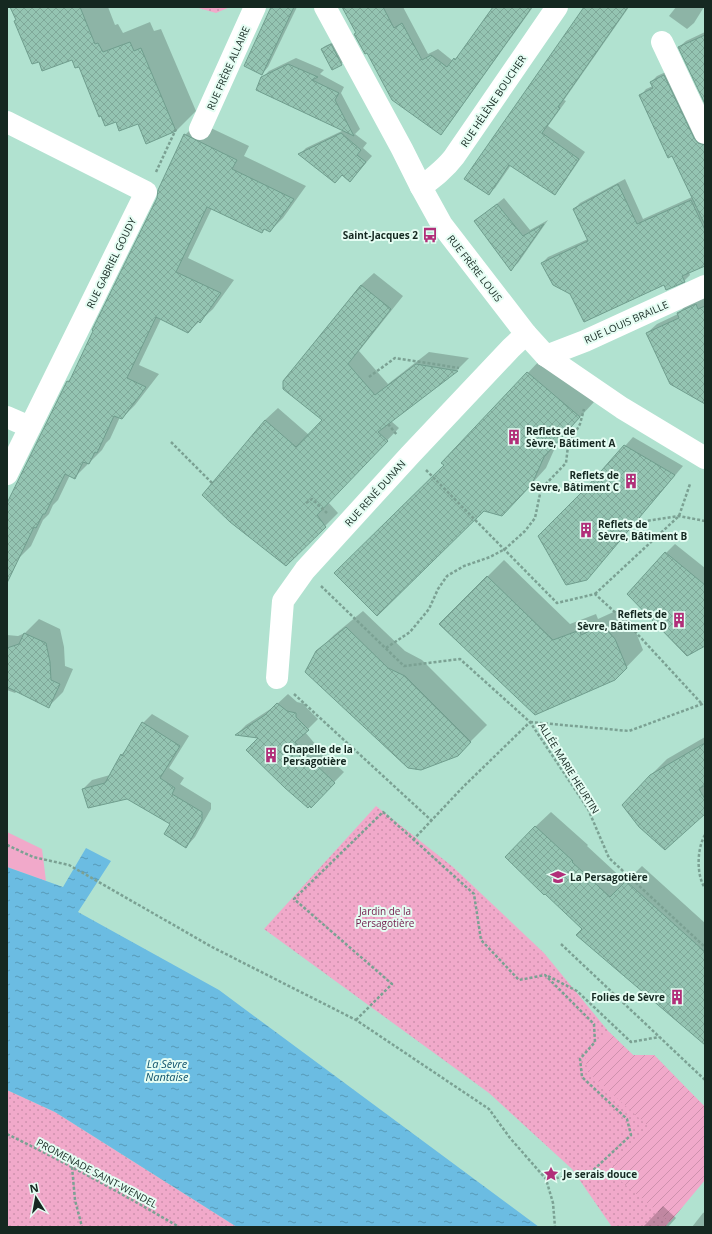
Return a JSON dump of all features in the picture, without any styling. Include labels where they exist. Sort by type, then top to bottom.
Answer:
[{"type":"street","name":"RUE FRÈRE ALLAIRE","points":[[200,129],[255,7]]},
{"type":"street","name":"RUE FRÈRE LOUIS","points":[[325,7],[402,149],[420,187],[442,225],[526,334],[546,356],[622,408],[705,458]]},
{"type":"street","name":"RUE HÉLÈNE BOUCHER","points":[[420,187],[436,176],[454,157],[557,7]]},
{"type":"street","points":[[662,42],[705,133]]},
{"type":"street","name":"RUE GABRIEL GOUDY","points":[[7,122],[146,192],[7,474]]},
{"type":"street","name":"RUE LOUIS BRAILLE","points":[[546,356],[585,341],[705,286]]},
{"type":"street","name":"RUE RENÉ DUNAN","points":[[277,678],[283,601],[305,570],[406,448],[526,334]]},
{"type":"street","points":[[7,417],[30,427]]},
{"type":"path","points":[[369,377],[395,358],[460,368]]},
{"type":"path","points":[[305,570],[386,648],[410,632],[425,615],[438,589],[447,576],[464,566],[490,557],[505,549],[525,531],[535,518],[541,489],[566,462],[568,446],[580,424],[584,408]]},
{"type":"path","points":[[388,424],[406,448],[558,603],[595,594],[679,516],[690,484]]},
{"type":"path","points":[[171,442],[212,483]]},
{"type":"path","points":[[306,503],[312,499],[330,516]]},
{"type":"path","points":[[633,524],[679,516],[705,521]]},
{"type":"path","points":[[413,840],[463,787],[530,722],[629,732],[704,703],[629,625],[595,594]]},
{"type":"path","name":"ALLÉE MARIE HEURTIN","points":[[386,648],[404,666],[460,659],[530,722],[588,809],[609,858],[705,947]]},
{"type":"path","points":[[277,678],[432,821]]},
{"type":"path","points":[[356,1020],[392,984],[294,899],[383,812],[474,894],[481,940],[519,980],[545,975],[577,991],[631,1042],[659,1037]]},
{"type":"path","points":[[705,835],[701,842],[698,870],[702,884],[705,888]]},
{"type":"path","points":[[7,845],[34,857],[69,865],[212,947],[356,1020],[488,1109],[510,1138],[546,1179],[553,1203],[555,1227]]},
{"type":"path","points":[[702,944],[705,940]]},
{"type":"path","points":[[561,944],[705,1080]]},
{"type":"path","points":[[545,975],[594,1024],[595,1042],[580,1059],[582,1077],[627,1120],[631,1136],[588,1175],[546,1179]]},
{"type":"path","name":"PROMENADE SAINT-WENDEL","points":[[7,1134],[141,1204],[179,1227]]},
{"type":"path","points":[[72,1167],[75,1200],[82,1227]]},
{"type":"green space","points":[[195,7],[230,7],[216,13]]},
{"type":"green space","name":"Jardin de la Persagotière","points":[[376,806],[453,867],[544,953],[609,1032],[633,1055],[654,1055],[705,1107],[705,1179],[665,1227],[612,1227],[572,1169],[489,1093],[264,929]]},
{"type":"green space","points":[[7,832],[42,849],[46,881],[7,867]]},
{"type":"green space","points":[[609,1032],[633,1055],[654,1055],[705,1107],[705,1180],[670,1222],[609,1171],[649,1127],[588,1072],[585,1056]]},
{"type":"green space","points":[[7,1090],[55,1112],[237,1227],[7,1227]]},
{"type":"water","name":"La Sèvre Nantaise","points":[[86,848],[111,861],[78,912],[219,990],[539,1227],[237,1227],[55,1112],[7,1090],[7,867],[63,887]]},
{"type":"building","points":[[10,7],[80,7],[95,44],[98,43],[103,52],[130,42],[134,51],[141,48],[176,131],[146,144],[138,124],[119,131],[116,122],[105,126],[101,116],[99,117],[79,67],[75,68],[72,60],[42,71],[39,62],[32,64],[14,21],[16,20]]},
{"type":"building","points":[[271,7],[294,7],[262,75],[244,66]]},
{"type":"building","points":[[342,7],[383,7],[394,28],[402,23],[422,60],[431,55],[447,67],[454,58],[455,60],[493,7],[532,7],[441,135],[392,100],[367,53],[365,54],[354,34],[356,33]]},
{"type":"building","points":[[584,7],[628,7],[558,107],[560,108],[542,133],[579,159],[555,195],[509,165],[489,195],[464,179]]},
{"type":"building","points":[[705,35],[705,104],[678,47]]},
{"type":"building","points":[[331,44],[342,65],[332,70],[321,49]]},
{"type":"building","points":[[288,64],[318,77],[312,80],[339,93],[335,100],[354,136],[256,90],[261,77]]},
{"type":"building","points":[[664,75],[694,138],[698,143],[705,145],[705,225],[672,156],[668,158],[639,95],[653,88],[650,82]]},
{"type":"building","points":[[341,133],[361,150],[357,155],[366,162],[350,182],[342,175],[335,183],[298,154]]},
{"type":"building","points":[[184,134],[237,160],[232,169],[294,199],[270,232],[264,229],[262,233],[207,207],[176,272],[221,293],[200,323],[198,321],[188,333],[156,317],[127,378],[146,387],[122,419],[114,416],[97,453],[95,452],[89,464],[83,462],[75,479],[65,474],[45,514],[43,514],[36,528],[34,527],[7,583],[7,503],[67,381],[69,382],[93,331],[92,330],[157,198],[158,190]]},
{"type":"building","points":[[618,184],[637,224],[691,200],[705,230],[705,266],[682,276],[685,282],[666,290],[664,285],[584,322],[570,294],[553,285],[541,263],[588,241],[573,209]]},
{"type":"building","points":[[497,204],[523,236],[544,224],[511,271],[474,221]]},
{"type":"building","points":[[361,285],[391,309],[348,364],[375,395],[416,364],[458,371],[378,432],[388,441],[317,515],[326,527],[286,566],[230,522],[202,495],[265,420],[296,447],[322,420],[283,389],[283,381]]},
{"type":"building","points":[[696,304],[698,309],[705,306],[705,404],[670,384],[646,333],[679,318],[677,313]]},
{"type":"building","points":[[527,372],[580,417],[544,457],[532,484],[502,516],[484,511],[377,616],[334,573],[444,465],[441,463]]},
{"type":"building","points":[[624,445],[675,475],[587,580],[566,585],[538,536],[587,487]]},
{"type":"building","name":"Reflets de Sèvre, Bâtiment D","points":[[665,552],[705,585],[705,646],[687,656],[627,594]]},
{"type":"building","points":[[487,576],[553,640],[580,630],[581,635],[603,625],[615,639],[627,668],[615,680],[535,715],[439,624]]},
{"type":"building","points":[[346,627],[388,668],[405,676],[471,742],[458,756],[421,770],[408,768],[305,672],[316,651]]},
{"type":"building","points":[[24,633],[46,643],[50,662],[51,680],[60,684],[49,708],[7,687],[7,648],[19,644]]},
{"type":"building","name":"Chapelle de la Persagotière","points":[[277,703],[287,711],[296,713],[296,717],[309,730],[295,742],[335,783],[311,808],[310,806],[308,808],[285,788],[246,750],[258,738],[235,735],[265,715]]},
{"type":"building","points":[[142,722],[180,746],[160,778],[175,788],[172,794],[202,812],[202,820],[186,848],[164,834],[170,824],[127,799],[88,808],[82,789],[105,783],[121,754],[122,756]]},
{"type":"building","points":[[705,743],[705,785],[699,789],[705,799],[705,814],[665,850],[639,827],[622,805],[650,775]]},
{"type":"building","name":"Folies de Sèvre","points":[[535,826],[610,897],[626,881],[705,952],[705,1045],[576,935],[582,929],[505,857]]},
{"type":"place","name":"Saint-Jacques 2","points":[[430,235]]},
{"type":"place","name":"Reflets de Sèvre, Bâtiment A","points":[[514,437]]},
{"type":"place","name":"Reflets de Sèvre, Bâtiment C","points":[[631,481]]},
{"type":"place","name":"Reflets de Sèvre, Bâtiment B","points":[[586,530]]},
{"type":"place","name":"Reflets de Sèvre, Bâtiment D","points":[[679,620]]},
{"type":"place","name":"Chapelle de la Persagotière","points":[[271,755]]},
{"type":"place","name":"La Persagotière","points":[[558,877]]},
{"type":"place","name":"Folies de Sèvre","points":[[677,997]]},
{"type":"place","name":"Je serais douce","points":[[551,1174]]}]
